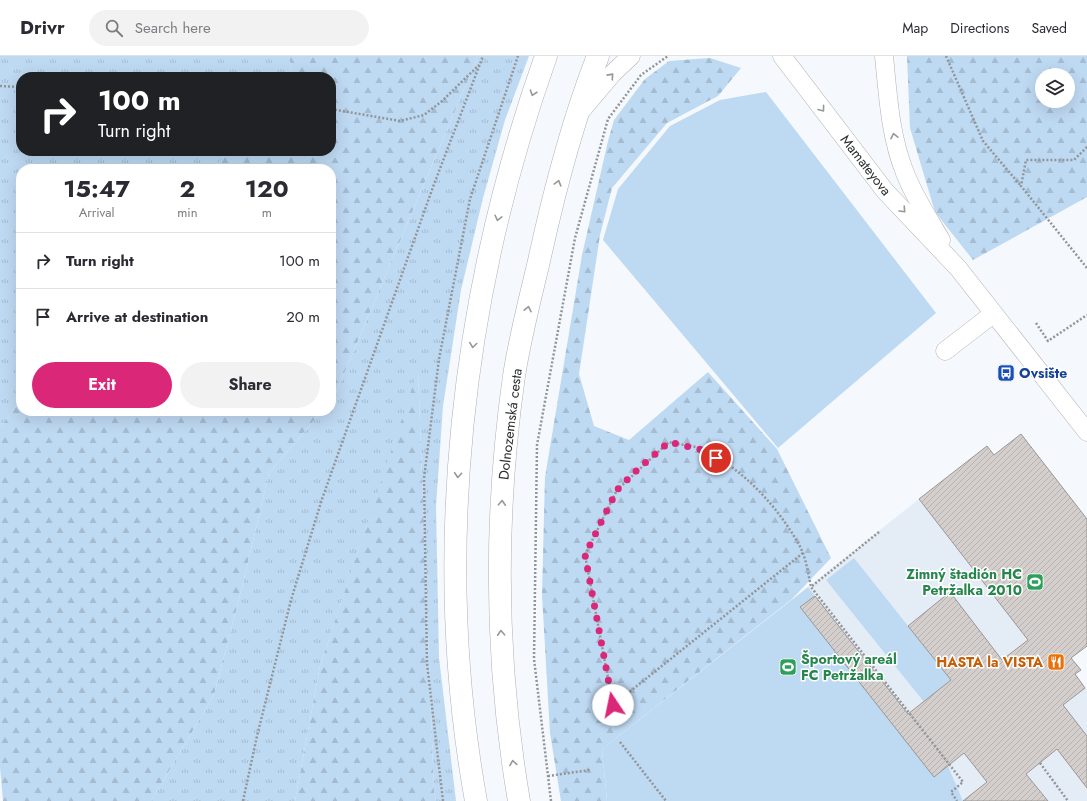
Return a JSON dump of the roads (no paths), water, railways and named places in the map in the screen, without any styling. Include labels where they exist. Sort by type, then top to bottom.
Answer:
[{"type":"main road","points":[[476,801],[465,728],[458,632],[457,504],[463,422],[474,338],[496,224],[515,150],[546,56]]},
{"type":"main road","name":"Dolnozemská cesta","points":[[519,801],[505,705],[500,608],[503,476],[511,402],[520,347],[546,229],[576,117],[598,56]]},
{"type":"street","points":[[576,117],[613,73],[631,56]]},
{"type":"street","points":[[773,56],[798,78]]},
{"type":"street","name":"Mamateyova","points":[[782,56],[885,191],[958,268],[1087,432]]},
{"type":"street","name":"Mamateyova","points":[[884,56],[892,129],[901,162],[914,194],[958,268]]},
{"type":"street","points":[[945,351],[993,314]]},
{"type":"place","name":"Ovsište","points":[[1006,373]]},
{"type":"place","name":"Zimný štadión HC Petržalka 2010","points":[[1035,582]]},
{"type":"place","name":"HASTA la VISTA","points":[[1056,662]]},
{"type":"place","name":"Športový areál FC Petržalka","points":[[788,667]]}]
